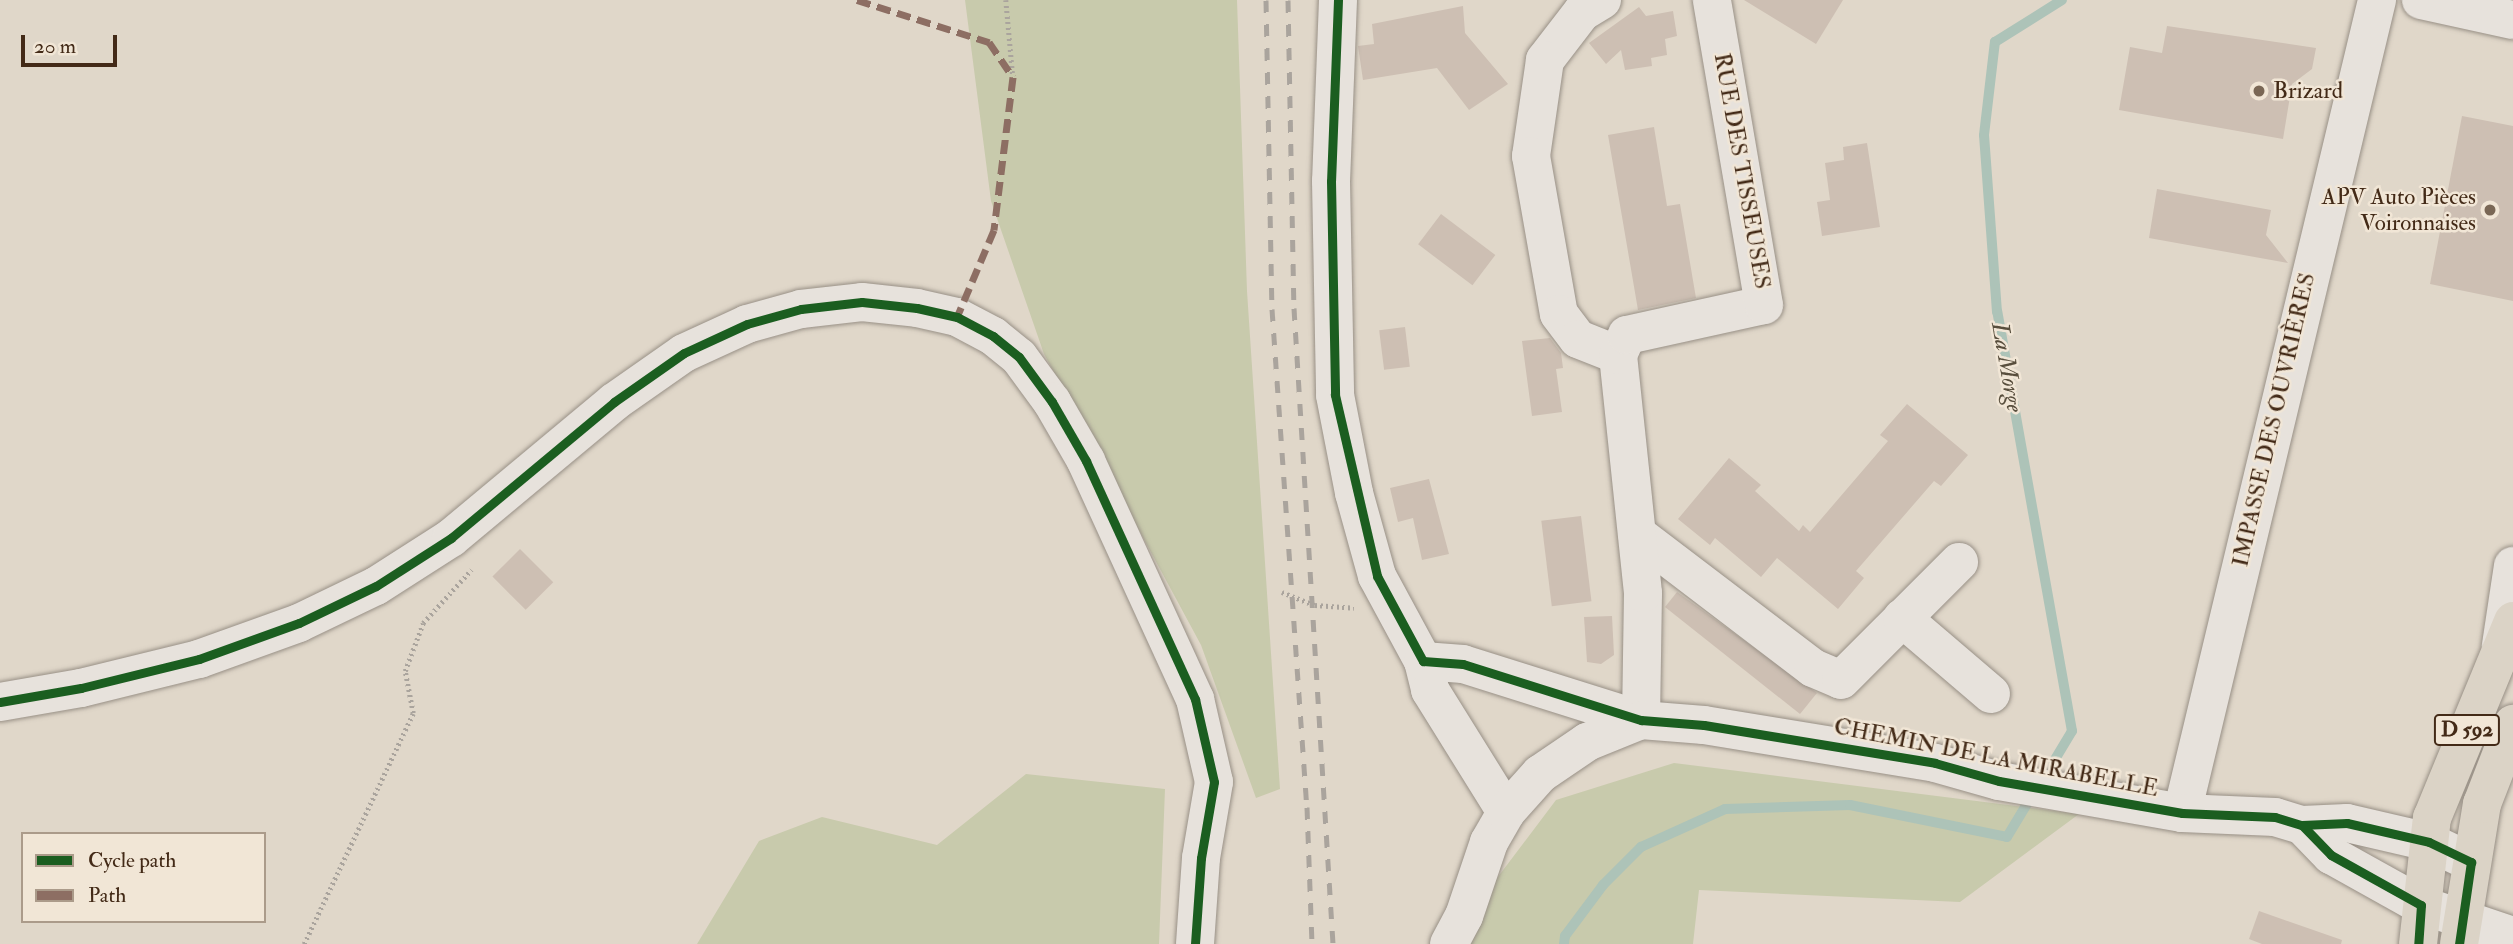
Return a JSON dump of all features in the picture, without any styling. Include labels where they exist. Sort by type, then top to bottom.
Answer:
[{"type":"main road","name":"D 592","points":[[2418,944],[2432,818],[2507,633]]},
{"type":"main road","name":"D 592","points":[[2459,933],[2482,804],[2513,724]]},
{"type":"street","points":[[1338,0],[1331,181],[1335,395],[1377,576],[1423,661],[1430,690],[1506,813]]},
{"type":"street","points":[[1423,661],[1463,664],[1641,720],[1643,593],[1618,355],[1578,339],[1559,314],[1531,156],[1545,60],[1582,12],[1602,0]]},
{"type":"street","name":"RUE DES TISSEUSES","points":[[1618,355],[1628,335],[1765,305],[1712,0]]},
{"type":"street","points":[[2421,0],[2513,20]]},
{"type":"street","name":"IMPASSE DES OUVRIÈRES","points":[[2182,813],[2372,8]]},
{"type":"street","points":[[0,702],[80,688],[199,659],[299,623],[376,586],[451,538],[614,402],[684,353],[747,324],[802,309],[862,302],[917,308],[957,317],[993,336],[1018,357],[1052,402],[1086,461],[1195,699],[1214,782],[1201,858],[1195,944]]},
{"type":"street","points":[[1637,534],[1813,668],[1841,680],[1959,562]]},
{"type":"street","points":[[2507,633],[2513,565]]},
{"type":"street","points":[[1902,618],[1991,694]]},
{"type":"street","name":"CHEMIN DE LA MIRABELLE","points":[[1449,944],[1464,916],[1489,842],[1506,813],[1549,768],[1587,742],[1641,720],[1704,725],[1935,763],[1999,781],[2182,813],[2275,817],[2302,825],[2347,822],[2429,842],[2471,862]]},
{"type":"street","points":[[2302,825],[2331,855],[2421,905],[2459,933],[2513,936]]},
{"type":"path","points":[[1006,0],[1013,77]]},
{"type":"path","points":[[304,944],[413,713],[405,671],[423,623],[475,566]]},
{"type":"path","points":[[1282,592],[1315,605],[1396,612]]},
{"type":"green space","points":[[965,0],[1237,0],[1247,291],[1280,789],[1256,798],[1201,645],[1044,354],[991,201]]},
{"type":"green space","points":[[1674,763],[2079,814],[1960,902],[1699,890],[1693,944],[1465,944],[1476,906],[1556,800]]},
{"type":"green space","points":[[1026,774],[1165,789],[1159,944],[697,944],[759,841],[822,817],[937,845]]},
{"type":"building","points":[[1744,0],[1843,0],[1816,44]]},
{"type":"building","points":[[1463,6],[1465,33],[1508,84],[1469,110],[1437,68],[1363,80],[1358,46],[1374,44],[1372,24]]},
{"type":"building","points":[[1639,7],[1646,16],[1673,11],[1677,36],[1665,39],[1667,55],[1651,58],[1652,66],[1625,70],[1621,50],[1606,64],[1589,43]]},
{"type":"building","points":[[2167,26],[2316,48],[2312,69],[2292,84],[2283,139],[2119,110],[2130,47],[2162,53]]},
{"type":"building","points":[[2462,116],[2513,126],[2513,301],[2430,284]]},
{"type":"building","points":[[1654,127],[1667,206],[1680,204],[1696,298],[1638,310],[1608,135]]},
{"type":"building","points":[[1867,143],[1880,227],[1822,236],[1817,202],[1830,200],[1825,163],[1844,160],[1843,147]]},
{"type":"building","points":[[2157,189],[2271,210],[2266,235],[2288,263],[2149,238]]},
{"type":"building","points":[[1441,214],[1495,255],[1472,285],[1418,244]]},
{"type":"building","points":[[1405,327],[1410,367],[1384,370],[1379,330]]},
{"type":"building","points":[[1550,338],[1561,353],[1563,368],[1556,369],[1562,412],[1532,416],[1522,341]]},
{"type":"building","points":[[1907,404],[1968,455],[1941,486],[1934,481],[1856,571],[1864,578],[1838,609],[1777,558],[1761,577],[1715,538],[1710,545],[1678,519],[1729,458],[1761,485],[1755,491],[1799,531],[1803,525],[1810,532],[1888,441],[1880,435]]},
{"type":"building","points":[[1429,479],[1449,554],[1422,560],[1413,518],[1398,522],[1390,488]]},
{"type":"building","points":[[1581,516],[1591,601],[1552,606],[1541,521]]},
{"type":"building","points":[[520,549],[553,582],[526,610],[492,577]]},
{"type":"building","points":[[1677,592],[1817,693],[1800,714],[1665,607]]},
{"type":"building","points":[[1612,616],[1614,655],[1601,664],[1587,662],[1584,617]]},
{"type":"building","points":[[2259,911],[2342,940],[2341,944],[2262,944],[2249,939]]},
{"type":"waterway","name":"La Morge","points":[[2054,761],[2072,731],[1997,312],[1984,135],[1995,42],[2062,0]]},
{"type":"waterway","name":"La Morge","points":[[1564,944],[1565,936],[1603,885],[1641,847],[1725,809],[1850,805],[2007,837],[2027,804]]},
{"type":"railway","points":[[1266,0],[1272,309],[1307,807],[1312,944]]},
{"type":"railway","points":[[1288,0],[1294,308],[1333,944]]},
{"type":"marked path","points":[[857,0],[989,42],[1013,77],[994,230],[957,317]]},
{"type":"cycle path","points":[[1338,0],[1331,181],[1335,395],[1377,576],[1423,661],[1463,664],[1641,720],[1704,725],[1935,763],[1999,781],[2182,813],[2275,817],[2302,825],[2347,823],[2429,842],[2471,862],[2459,944]]},
{"type":"cycle path","points":[[0,702],[81,688],[199,659],[299,623],[376,586],[451,538],[614,402],[684,353],[747,324],[801,309],[862,302],[917,308],[957,317],[993,336],[1019,357],[1052,402],[1086,461],[1195,699],[1214,782],[1201,858],[1195,944]]},
{"type":"cycle path","points":[[2302,825],[2331,855],[2421,905],[2418,944]]},
{"type":"place","name":"Brizard","points":[[2259,91]]},
{"type":"place","name":"APV Auto Pièces Voironnaises","points":[[2490,210]]}]
